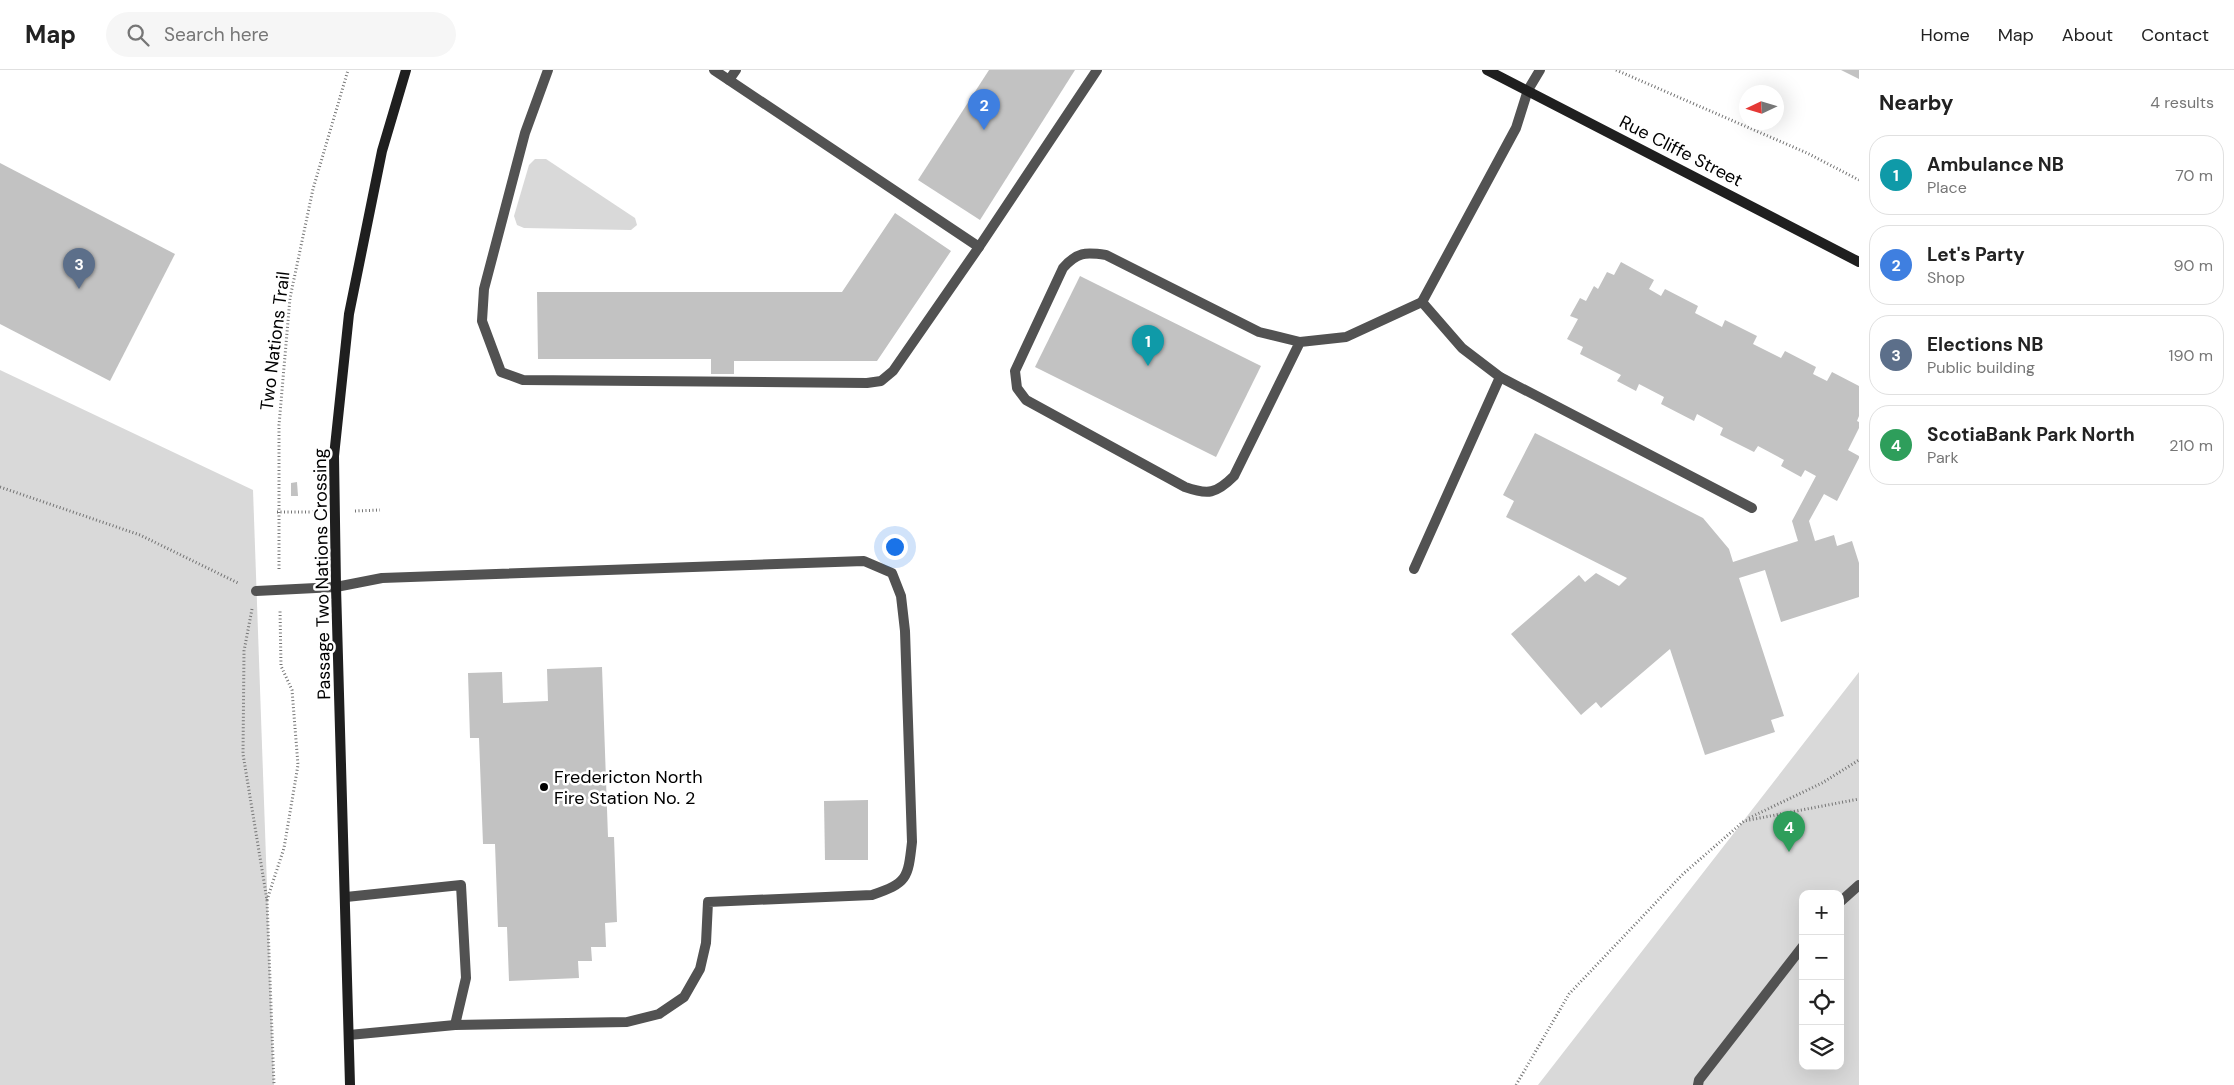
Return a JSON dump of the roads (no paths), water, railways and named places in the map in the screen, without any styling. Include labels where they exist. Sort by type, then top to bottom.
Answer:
[{"type":"main road","name":"Passage Two Nations Crossing","points":[[350,1085],[334,456],[349,314],[382,152],[406,70]]},
{"type":"main road","name":"Rue Cliffe Street","points":[[1487,70],[1859,262]]},
{"type":"street","points":[[548,70],[525,133],[484,289],[482,321],[501,372],[522,380],[867,383],[881,381],[893,372],[1097,70]]},
{"type":"street","points":[[714,70],[979,247]]},
{"type":"street","points":[[729,80],[736,70]]},
{"type":"street","points":[[1300,342],[1234,476],[1222,488],[1204,493],[1185,487],[1026,400],[1018,388],[1015,371],[1063,268],[1073,257],[1089,252],[1106,255],[1260,332],[1300,342],[1346,337],[1422,302],[1516,128],[1528,90],[1540,70]]},
{"type":"street","points":[[1422,302],[1462,348],[1500,378],[1752,508]]},
{"type":"street","points":[[1414,568],[1500,378]]},
{"type":"street","points":[[256,591],[336,587],[382,578],[864,561],[892,573],[901,596],[906,631],[912,842],[909,868],[897,886],[872,895],[708,902],[706,943],[700,969],[684,997],[659,1014],[627,1022],[455,1024],[349,1035]]},
{"type":"street","points":[[346,897],[461,885],[466,978],[455,1024]]},
{"type":"street","points":[[1844,898],[1859,885]]},
{"type":"street","points":[[1698,1085],[1699,1080],[1724,1044],[1799,951]]},
{"type":"place","name":"Let's Party","points":[[984,130]]},
{"type":"place","name":"Elections NB","points":[[79,289]]},
{"type":"place","name":"Ambulance NB","points":[[1148,366]]},
{"type":"place","name":"Fredericton North Fire Station No. 2","points":[[544,787]]},
{"type":"place","name":"ScotiaBank Park North","points":[[1789,852]]}]
